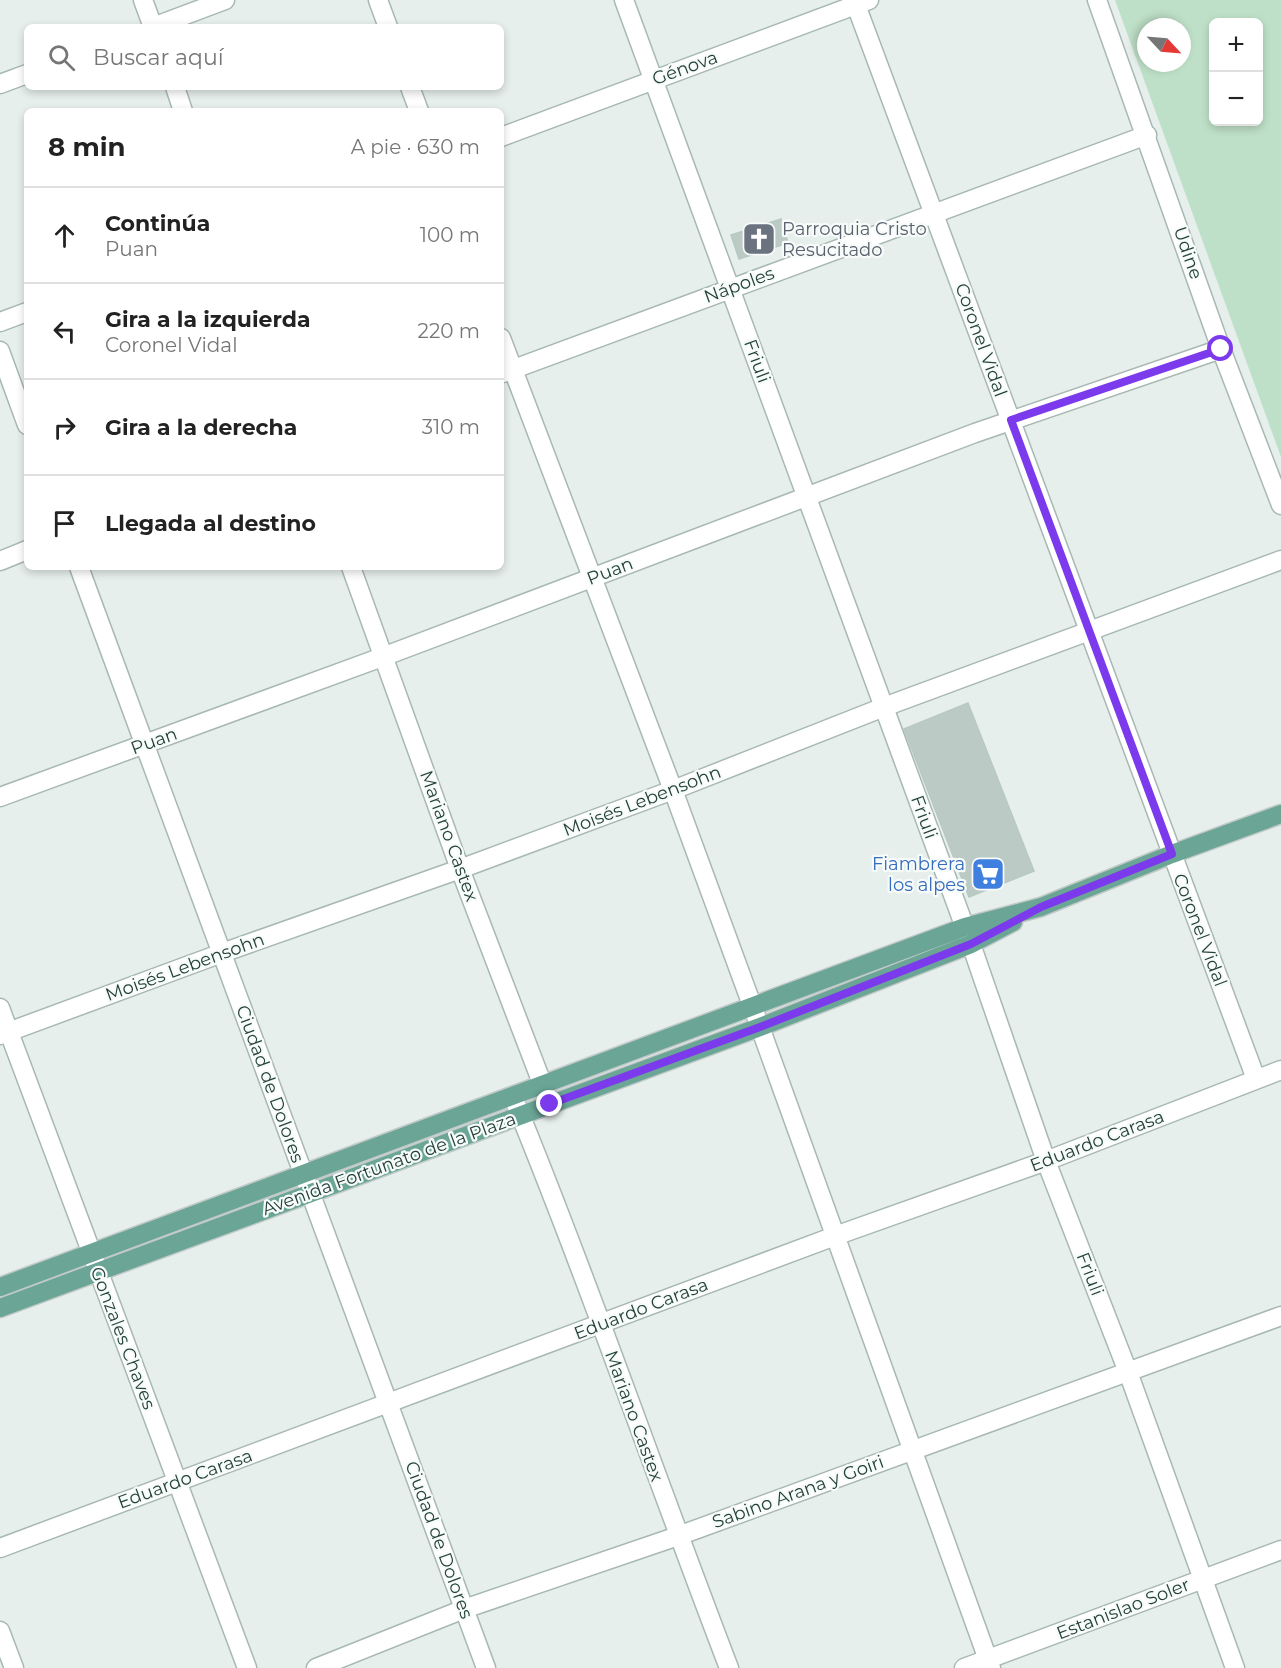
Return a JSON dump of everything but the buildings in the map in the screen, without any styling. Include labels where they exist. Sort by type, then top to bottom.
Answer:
[{"type":"main road","name":"Avenida Fortunato de la Plaza","points":[[0,1308],[760,1027],[968,936],[1172,854],[1281,814]]},
{"type":"main road","name":"Avenida Fortunato de la Plaza","points":[[0,1287],[753,1008],[968,936]]},
{"type":"street","points":[[143,0],[152,24]]},
{"type":"street","points":[[161,24],[225,0]]},
{"type":"street","points":[[378,0],[387,24]]},
{"type":"street","name":"Friuli","points":[[624,0],[968,936],[1046,1161],[1128,1372],[1235,1668]]},
{"type":"street","name":"Udine","points":[[1097,0],[1147,135],[1221,349],[1281,505]]},
{"type":"street","name":"Génova","points":[[504,135],[863,2]]},
{"type":"street","name":"Coronel Vidal","points":[[863,2],[934,213],[1256,1079]]},
{"type":"street","points":[[0,84],[24,75]]},
{"type":"street","points":[[176,90],[182,108]]},
{"type":"street","points":[[411,90],[418,108]]},
{"type":"street","name":"Nápoles","points":[[507,371],[1147,135]]},
{"type":"street","points":[[0,322],[24,313]]},
{"type":"street","name":"Puan","points":[[0,797],[385,656],[1011,420],[1221,349]]},
{"type":"street","points":[[0,351],[24,417]]},
{"type":"street","points":[[504,354],[507,371],[591,578],[673,790],[990,1664]]},
{"type":"street","points":[[0,561],[24,551]]},
{"type":"street","name":"Moisés Lebensohn","points":[[4,1034],[673,790],[884,707],[1281,560]]},
{"type":"street","name":"Ciudad de Dolores","points":[[80,570],[486,1668]]},
{"type":"street","name":"Mariano Castex","points":[[352,570],[460,869],[550,1104]]},
{"type":"street","name":"Gonzales Chaves","points":[[0,1008],[4,1034],[91,1253],[246,1668]]},
{"type":"street","name":"Eduardo Carasa","points":[[0,1548],[836,1236],[1046,1161],[1281,1070]]},
{"type":"street","name":"Mariano Castex","points":[[513,1097],[601,1324],[729,1668]]},
{"type":"street","name":"Sabino Arana y Goiri","points":[[316,1668],[464,1609],[678,1536],[1281,1316]]},
{"type":"street","name":"Estanislao Soler","points":[[964,1668],[990,1664],[1281,1550]]},
{"type":"street","points":[[0,1631],[14,1668]]},
{"type":"green space","points":[[1115,0],[1281,0],[1281,457],[1141,72],[1191,72],[1191,18],[1137,18],[1137,61]]},
{"type":"place","name":"Parroquia Cristo Resucitado","points":[[759,239]]},
{"type":"place","name":"Fiambrera los alpes","points":[[988,874]]},
{"type":"route","points":[[550,1104],[760,1027],[971,944],[1041,907],[1172,854],[1011,420],[1221,349]]}]
